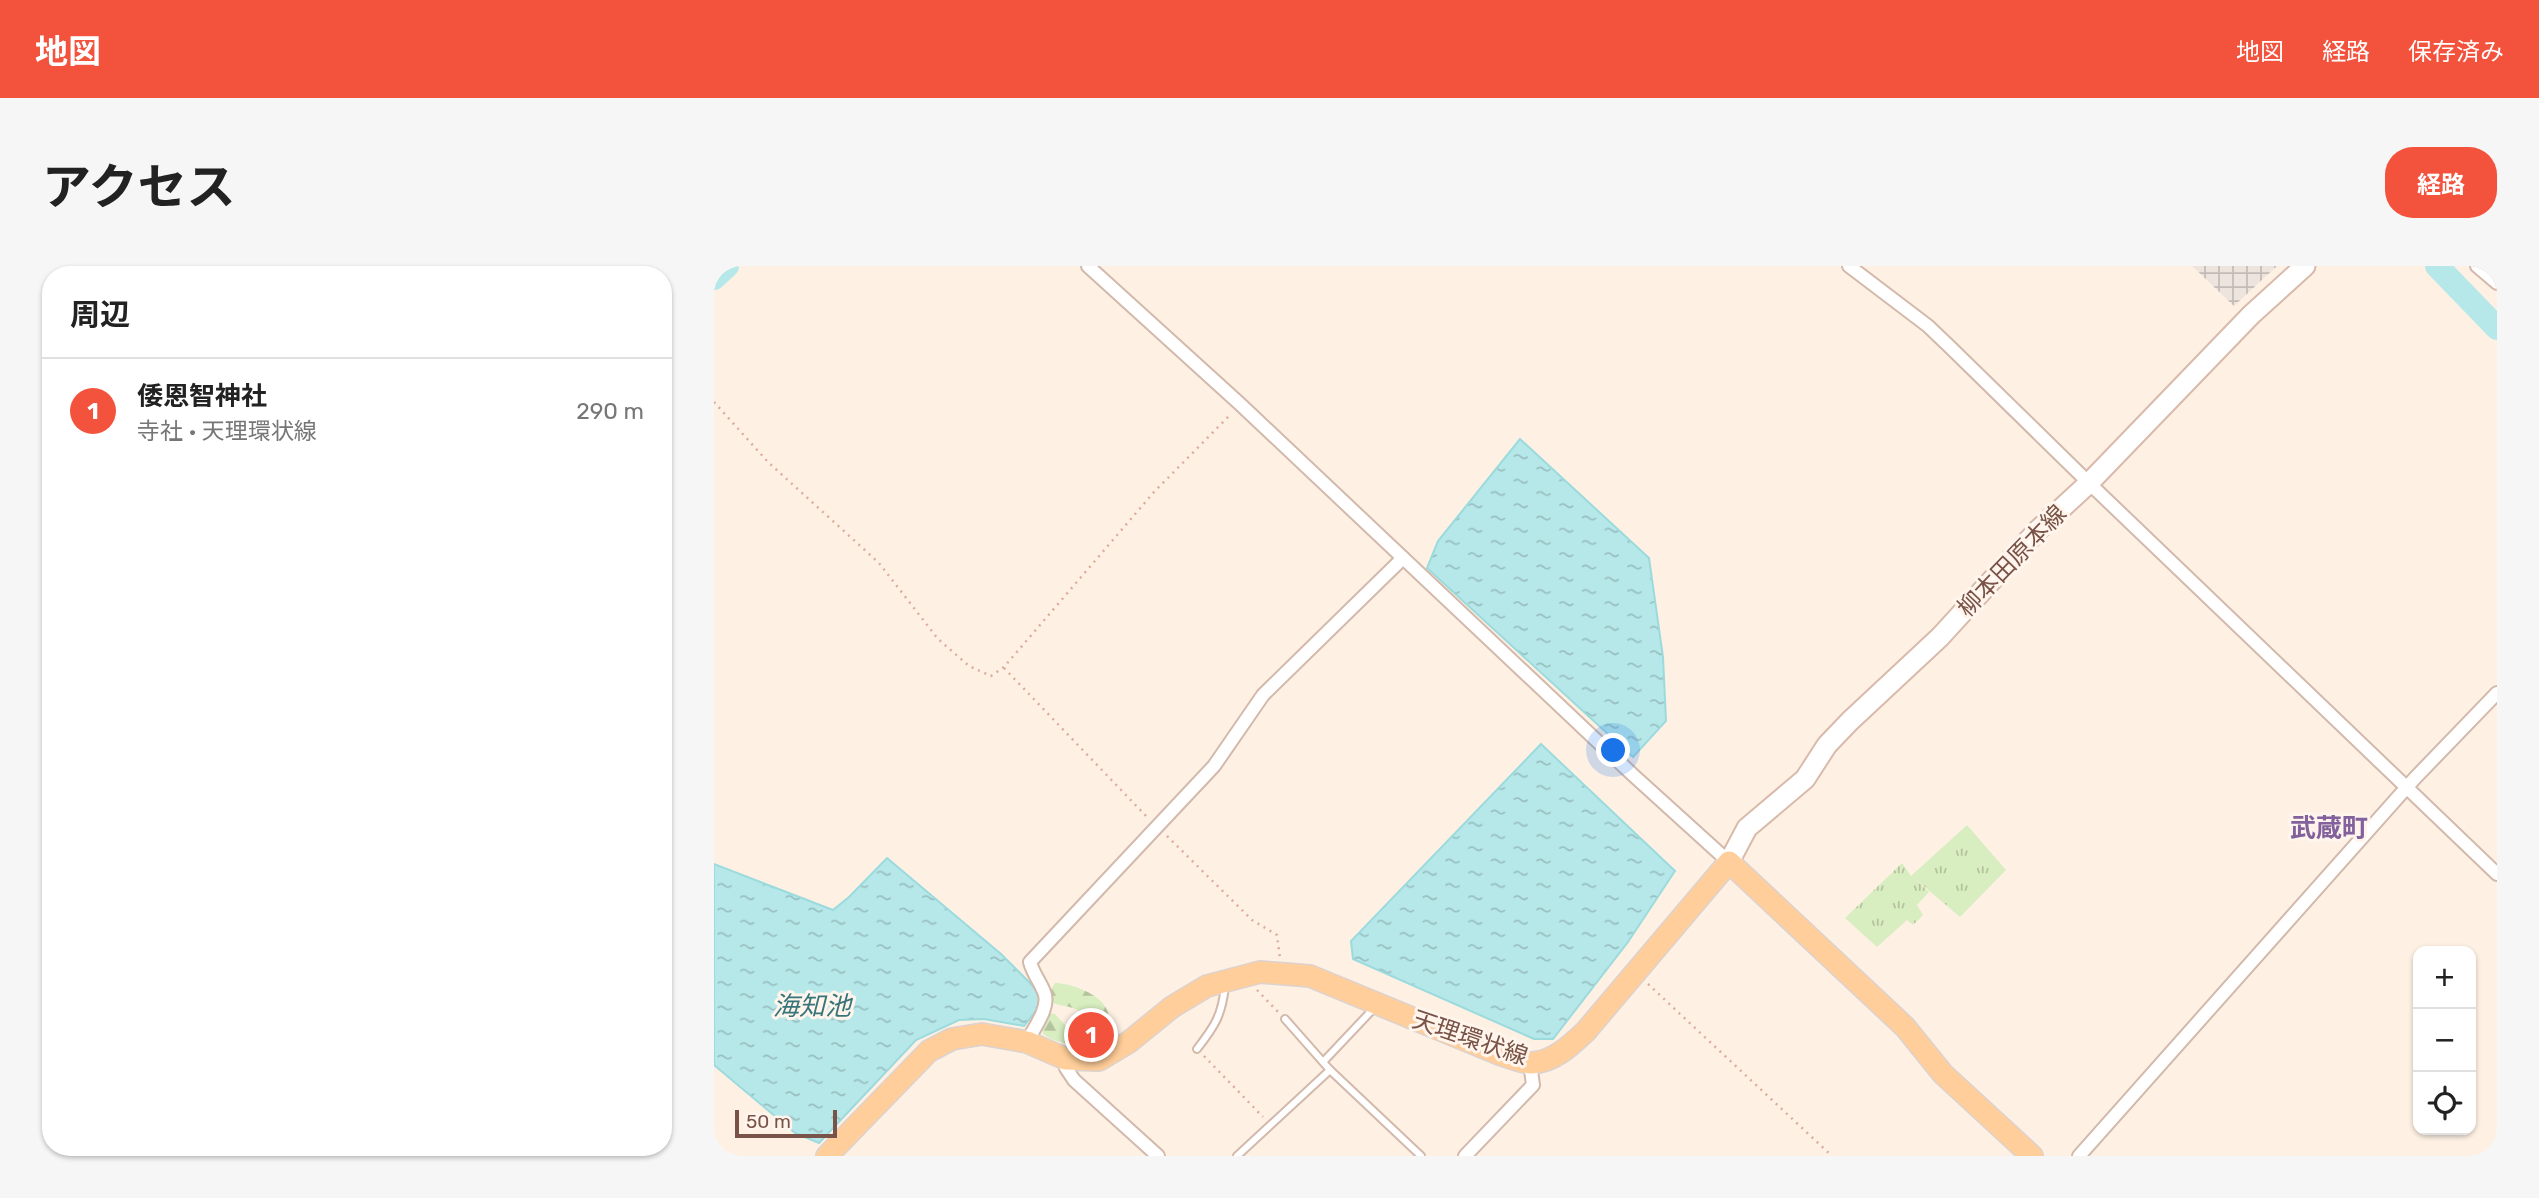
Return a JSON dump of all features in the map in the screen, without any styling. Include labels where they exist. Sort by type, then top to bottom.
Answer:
[{"type":"main road","name":"柳本田原本線","points":[[1729,862],[1747,828],[1805,779],[1827,745],[1850,720],[1940,637],[2037,531],[2089,483],[2251,314],[2305,266]]},
{"type":"main road","name":"天理環状線","points":[[827,1156],[929,1051],[952,1039],[982,1034],[1027,1042],[1066,1059],[1099,1060],[1129,1042],[1172,1007],[1207,986],[1234,978],[1280,972],[1310,976],[1499,1054],[1530,1063],[1550,1059],[1566,1050],[1586,1031],[1729,862]]},
{"type":"main road","points":[[1729,862],[1905,1027],[1943,1074],[2032,1156]]},
{"type":"street","points":[[1087,266],[1240,404],[1623,766],[1729,862]]},
{"type":"street","points":[[1849,266],[1936,334],[2497,874]]},
{"type":"street","points":[[2477,266],[2497,283]]},
{"type":"street","points":[[1027,1042],[1046,1002],[1045,993],[1032,972],[1030,962],[1214,766],[1263,695],[1404,558]]},
{"type":"street","points":[[2079,1156],[2407,788],[2497,693]]},
{"type":"street","points":[[1066,1059],[1066,1068],[1074,1080],[1158,1156]]},
{"type":"street","points":[[1465,1156],[1532,1085],[1530,1063]]},
{"type":"lane","points":[[1198,1049],[1216,1026],[1234,978]]},
{"type":"lane","points":[[1324,1061],[1377,1005]]},
{"type":"lane","points":[[1284,1019],[1330,1070],[1421,1156]]},
{"type":"lane","points":[[1237,1156],[1330,1070]]},
{"type":"path","points":[[714,402],[768,462],[879,564],[938,639],[969,666],[991,676],[1004,667],[1154,492],[1240,404]]},
{"type":"path","points":[[1635,972],[1832,1156]]},
{"type":"path","points":[[1234,978],[1284,1019]]},
{"type":"path","points":[[1198,1049],[1270,1125]]},
{"type":"shaded area","points":[[2192,266],[2277,266],[2234,306]]},
{"type":"green space","points":[[1967,825],[2006,870],[1960,917],[1913,877],[1929,892],[1917,905],[1923,915],[1913,925],[1907,920],[1877,947],[1845,918],[1902,863],[1911,876]]},
{"type":"green space","points":[[1055,983],[1081,989],[1100,1000],[1110,1017],[1111,1030],[1107,1042],[1089,1048],[1057,1041],[1043,1034],[1042,1019],[1050,1013],[1055,1014],[1075,1036],[1089,1043],[1097,1036],[1080,1011],[1051,1001],[1049,997]]},
{"type":"water","points":[[1520,439],[1649,558],[1663,657],[1666,721],[1633,757],[1427,568],[1438,541]]},
{"type":"water","points":[[1541,744],[1675,871],[1628,942],[1553,1039],[1534,1039],[1353,959],[1351,941]]},
{"type":"water","name":"海知池","points":[[887,858],[1001,954],[1032,985],[1043,1002],[1024,1026],[984,1019],[959,1020],[916,1040],[819,1143],[795,1133],[714,1065],[714,864],[833,910]]},
{"type":"waterway","points":[[714,278],[727,266]]},
{"type":"waterway","points":[[2437,266],[2497,328]]},
{"type":"place","name":"倭恩智神社","points":[[1091,1035]]},
{"type":"district","name":"武蔵町","points":[[2329,828]]}]
